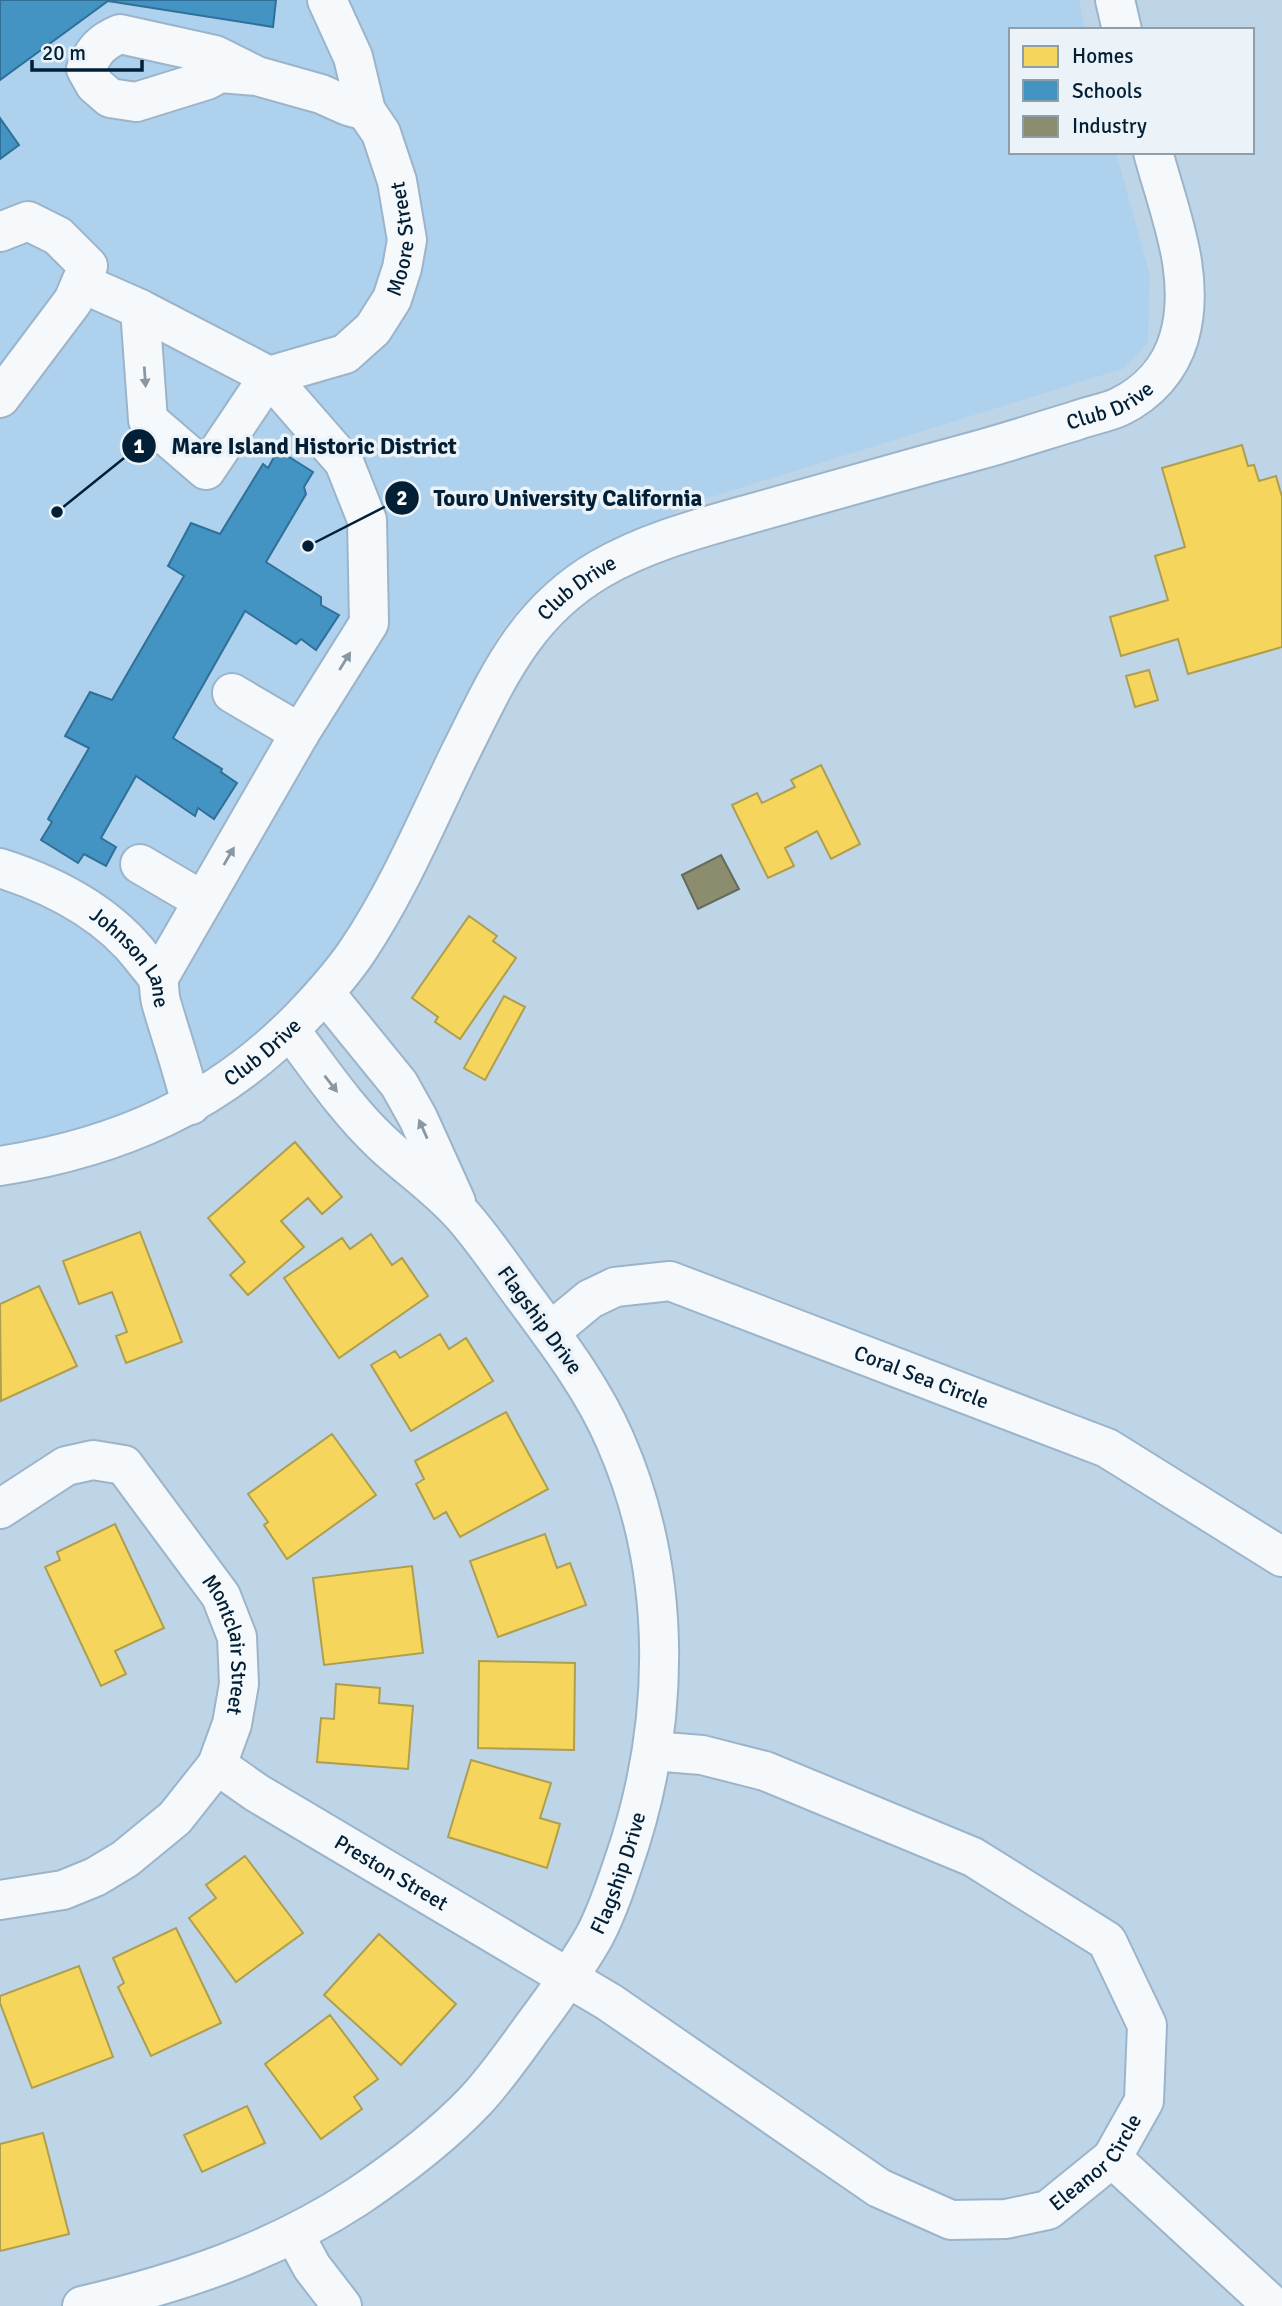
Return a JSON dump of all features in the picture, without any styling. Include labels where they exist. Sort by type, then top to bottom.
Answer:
[{"type":"street","name":"Moore Street","points":[[269,376],[345,354],[373,329],[392,299],[407,240],[397,181],[381,133],[366,111],[353,57],[327,0]]},
{"type":"street","points":[[1115,0],[1122,28]]},
{"type":"street","points":[[257,76],[321,94],[366,111]]},
{"type":"street","name":"Club Drive","points":[[0,1166],[84,1149],[118,1138],[191,1105],[233,1078],[290,1030],[325,993],[358,951],[388,900],[425,830],[479,712],[508,659],[539,620],[566,595],[600,570],[677,535],[1117,408],[1154,384],[1179,340],[1184,315],[1185,274],[1154,154]]},
{"type":"street","points":[[0,232],[27,221],[58,236],[88,266],[73,301],[0,398]]},
{"type":"street","points":[[81,283],[141,309],[269,376],[344,462],[367,520],[369,623],[300,733],[158,979]]},
{"type":"street","points":[[141,309],[148,420],[206,470],[269,376]]},
{"type":"street","points":[[232,693],[300,733]]},
{"type":"street","points":[[140,864],[203,901]]},
{"type":"street","name":"Johnson Lane","points":[[0,868],[33,878],[65,895],[106,922],[136,951],[158,979],[160,999],[191,1105]]},
{"type":"street","name":"Flagship Drive","points":[[325,993],[399,1084],[418,1118],[461,1213]]},
{"type":"street","name":"Flagship Drive","points":[[82,2306],[233,2262],[294,2234],[358,2196],[416,2154],[474,2102],[523,2043],[569,1979],[595,1935],[609,1904],[636,1826],[652,1751],[660,1640],[656,1586],[646,1529],[633,1483],[614,1437],[589,1390],[550,1332],[461,1213],[381,1143],[354,1114],[290,1030]]},
{"type":"street","name":"Coral Sea Circle","points":[[550,1332],[590,1299],[615,1287],[670,1281],[1107,1448],[1282,1556]]},
{"type":"street","name":"Montclair Street","points":[[0,1509],[66,1466],[93,1460],[124,1465],[221,1596],[237,1637],[239,1684],[232,1724],[216,1765],[175,1818],[125,1859],[95,1877],[63,1890],[0,1900]]},
{"type":"street","name":"Eleanor Circle","points":[[569,1979],[609,2002],[879,2188],[951,2220],[1006,2218],[1048,2210],[1112,2158],[1144,2101],[1147,2025],[1107,1941],[973,1857],[765,1771],[702,1755],[652,1751]]},
{"type":"street","name":"Preston Street","points":[[216,1765],[257,1793],[569,1979]]},
{"type":"street","points":[[1112,2158],[1273,2306]]},
{"type":"street","points":[[294,2234],[312,2267],[342,2306]]},
{"type":"shaded area","points":[[0,0],[1079,0],[1085,28],[1009,28],[1009,154],[1117,154],[1150,275],[1148,343],[1125,368],[692,503],[540,589],[511,618],[497,637],[421,782],[386,873],[335,954],[285,1011],[208,1073],[146,1110],[0,1154]]},
{"type":"building: Homes","points":[[1242,445],[1248,466],[1254,465],[1259,481],[1276,476],[1282,497],[1282,647],[1188,674],[1178,639],[1121,656],[1110,617],[1168,600],[1155,556],[1185,547],[1162,468]]},
{"type":"building: Homes","points":[[1149,670],[1158,700],[1135,707],[1126,676]]},
{"type":"building: Homes","points":[[821,765],[860,844],[831,859],[817,831],[785,848],[794,866],[768,878],[732,805],[757,793],[762,803],[795,787],[791,780]]},
{"type":"building: Homes","points":[[469,916],[497,936],[493,941],[516,958],[460,1039],[435,1022],[438,1017],[412,998]]},
{"type":"building: Homes","points":[[504,996],[525,1007],[485,1080],[464,1068]]},
{"type":"building: Homes","points":[[295,1142],[342,1197],[322,1214],[308,1198],[281,1221],[304,1247],[248,1295],[230,1275],[245,1262],[208,1218]]},
{"type":"building: Homes","points":[[140,1232],[182,1342],[126,1363],[116,1336],[127,1332],[112,1292],[79,1304],[63,1261]]},
{"type":"building: Homes","points":[[371,1234],[392,1265],[402,1258],[428,1296],[339,1358],[284,1278],[342,1238],[350,1249]]},
{"type":"building: Homes","points":[[39,1286],[77,1366],[1,1401],[0,1304]]},
{"type":"building: Homes","points":[[440,1334],[449,1349],[466,1338],[493,1381],[411,1431],[371,1365],[395,1351],[400,1358]]},
{"type":"building: Homes","points":[[506,1412],[548,1489],[460,1537],[446,1512],[434,1519],[416,1484],[424,1479],[415,1461]]},
{"type":"building: Homes","points":[[332,1434],[376,1495],[287,1559],[264,1525],[268,1522],[248,1494]]},
{"type":"building: Homes","points":[[115,1524],[164,1628],[115,1651],[126,1674],[101,1686],[45,1567],[60,1560],[57,1552]]},
{"type":"building: Homes","points":[[545,1534],[557,1568],[570,1563],[586,1605],[498,1637],[470,1561]]},
{"type":"building: Homes","points":[[412,1566],[423,1653],[324,1665],[313,1578]]},
{"type":"building: Homes","points":[[479,1661],[575,1663],[574,1750],[478,1748]]},
{"type":"building: Homes","points":[[336,1684],[380,1688],[379,1703],[413,1706],[408,1769],[317,1762],[321,1718],[334,1719]]},
{"type":"building: Homes","points":[[471,1760],[551,1783],[540,1818],[560,1824],[547,1868],[448,1837]]},
{"type":"building: Homes","points":[[245,1856],[303,1933],[236,1982],[189,1918],[216,1898],[206,1885]]},
{"type":"building: Homes","points":[[176,1928],[221,2023],[151,2056],[118,1987],[124,1983],[113,1958]]},
{"type":"building: Homes","points":[[379,1934],[456,2004],[401,2065],[324,1995]]},
{"type":"building: Homes","points":[[79,1966],[113,2057],[32,2088],[0,2003],[0,1996]]},
{"type":"building: Homes","points":[[330,2015],[378,2079],[354,2097],[362,2109],[321,2139],[265,2064]]},
{"type":"building: Homes","points":[[247,2106],[265,2143],[202,2172],[184,2135]]},
{"type":"building: Homes","points":[[43,2133],[69,2234],[0,2251],[0,2144]]},
{"type":"building: Schools","points":[[0,0],[276,0],[273,27],[108,1],[0,80]]},
{"type":"building: Schools","points":[[0,118],[19,145],[0,159]]},
{"type":"building: Schools","points":[[278,450],[313,472],[304,487],[306,494],[266,562],[321,597],[321,605],[339,615],[316,650],[301,639],[296,644],[245,611],[173,738],[222,769],[221,772],[237,783],[214,819],[198,808],[195,816],[136,776],[101,838],[116,847],[106,866],[84,854],[78,863],[41,840],[52,822],[48,819],[89,748],[65,736],[90,692],[112,700],[184,576],[168,566],[191,523],[220,534],[263,464],[268,468]]},
{"type":"building: Industry","points":[[721,855],[739,889],[698,909],[682,875]]},
{"type":"place","name":"Mare Island Historic District","points":[[57,512]]},
{"type":"place","name":"Touro University California","points":[[308,546]]}]
